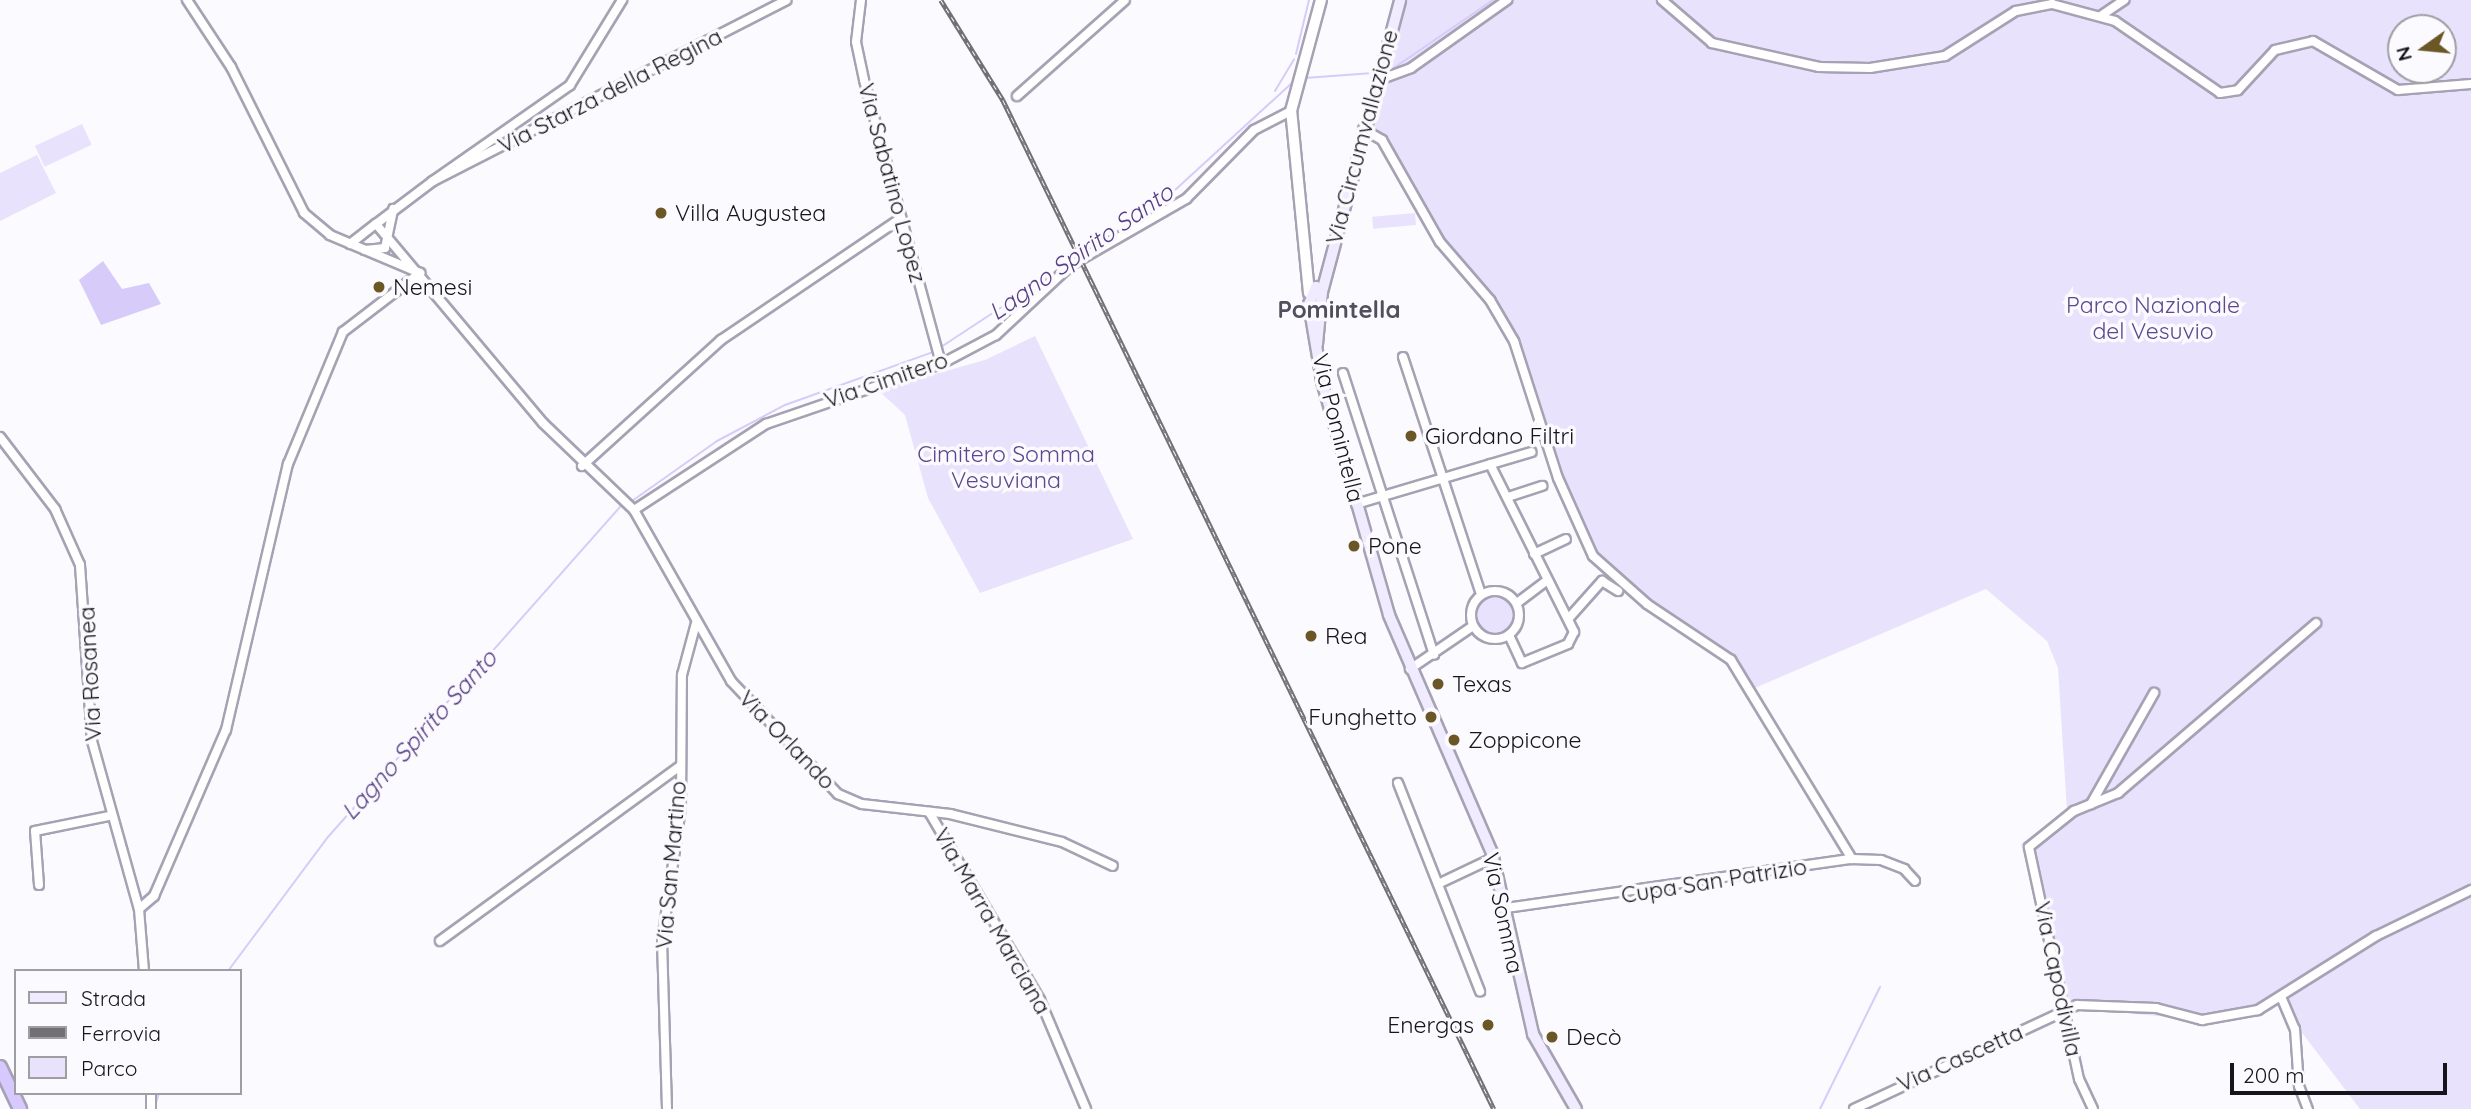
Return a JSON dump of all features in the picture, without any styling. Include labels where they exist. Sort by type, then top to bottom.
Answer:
[{"type":"highway","points":[[0,1067],[20,1109]]},
{"type":"main road","name":"Via Circumvallazione","points":[[1315,292],[1325,274],[1400,0]]},
{"type":"main road","name":"Via Pomintella","points":[[1315,292],[1317,344],[1356,504],[1410,668],[1435,713]]},
{"type":"main road","name":"Via Somma","points":[[1435,713],[1493,858],[1533,1034],[1576,1109]]},
{"type":"street","points":[[187,0],[231,67],[304,213],[350,244],[420,273]]},
{"type":"street","name":"Via Starza della Regina","points":[[350,244],[393,209],[570,85],[622,0]]},
{"type":"street","name":"Via Starza della Regina","points":[[433,181],[786,0]]},
{"type":"street","name":"Via Sabatino Lopez","points":[[861,0],[856,42],[941,364]]},
{"type":"street","points":[[1017,96],[1125,0]]},
{"type":"street","points":[[1291,111],[1321,0]]},
{"type":"street","points":[[1376,81],[1410,68],[1507,0]]},
{"type":"street","points":[[1662,0],[1712,43],[1847,70],[1945,57],[2016,11],[2038,5],[2102,15],[2220,93],[2238,90],[2275,50],[2313,41],[2398,90],[2471,84]]},
{"type":"street","points":[[2102,15],[2124,0]]},
{"type":"street","name":"Via Pomintella","points":[[1291,111],[1306,272],[1315,292]]},
{"type":"street","name":"Via Cimitero","points":[[634,510],[766,424],[941,364],[996,335],[1071,265],[1186,199],[1254,130],[1291,111]]},
{"type":"street","points":[[1363,129],[1382,140],[1446,251],[1509,331],[1558,478],[1593,556],[1738,670],[1852,859]]},
{"type":"street","points":[[365,250],[385,248],[393,209]]},
{"type":"street","points":[[582,466],[721,340],[901,218]]},
{"type":"street","points":[[376,224],[582,466],[634,510]]},
{"type":"street","points":[[139,909],[154,896],[226,730],[288,464],[343,331],[420,273]]},
{"type":"street","points":[[1403,357],[1446,475],[1481,594],[1471,612],[1474,625],[1493,639],[1508,635],[1520,617],[1517,603],[1497,590],[1481,594]]},
{"type":"street","points":[[1343,373],[1383,494],[1402,563],[1434,654]]},
{"type":"street","name":"Via Rosanea","points":[[0,437],[55,509],[78,557],[86,599],[89,717],[109,816],[139,909],[144,969]]},
{"type":"street","points":[[1356,504],[1446,475],[1531,452]]},
{"type":"street","points":[[1490,464],[1511,496],[1546,580],[1569,618],[1574,632],[1567,644],[1522,663],[1508,635]]},
{"type":"street","points":[[1511,496],[1542,486]]},
{"type":"street","name":"Via Orlando","points":[[634,510],[696,623],[743,697],[838,794],[862,804],[929,812],[1062,842],[1113,866]]},
{"type":"street","points":[[1534,554],[1566,539]]},
{"type":"street","points":[[1517,603],[1546,580]]},
{"type":"street","points":[[1569,618],[1602,581],[1618,591]]},
{"type":"street","name":"Via San Martino","points":[[667,1109],[662,941],[681,807],[682,675],[696,623]]},
{"type":"street","points":[[2091,804],[2118,793],[2161,759],[2316,623]]},
{"type":"street","points":[[1410,668],[1474,625]]},
{"type":"street","points":[[2091,804],[2154,693]]},
{"type":"street","points":[[440,941],[680,766]]},
{"type":"street","points":[[1398,783],[1480,991]]},
{"type":"street","name":"Via Capodivilla","points":[[2091,804],[2029,847],[2068,1010],[2079,1079],[2093,1109]]},
{"type":"street","name":"Via Marra Marciana","points":[[929,812],[1040,1000],[1086,1109]]},
{"type":"street","points":[[39,884],[35,831],[109,816]]},
{"type":"street","points":[[1438,884],[1493,858]]},
{"type":"street","name":"Cupa San Patrizio","points":[[1506,908],[1852,859],[1881,860],[1904,869],[1914,881]]},
{"type":"street","name":"Via Cascetta","points":[[1854,1109],[2068,1010],[2102,1002],[2202,1020],[2282,999],[2376,936],[2471,890]]},
{"type":"street","points":[[2282,999],[2295,1029],[2299,1086],[2308,1109]]},
{"type":"green space","name":"Parco Nazionale del Vesuvio","points":[[1396,0],[2471,0],[2471,1109],[2360,1109],[2281,1005],[2189,1019],[2063,1007],[2021,844],[2067,810],[2058,668],[2047,641],[1986,589],[1750,690],[1730,661],[1608,577],[1589,552],[1555,475],[1506,327],[1445,257],[1363,112]]},
{"type":"green space","points":[[82,124],[92,145],[45,167],[35,146]]},
{"type":"green space","points":[[37,155],[56,193],[0,221],[0,173]]},
{"type":"green space","points":[[1415,213],[1416,225],[1373,229],[1372,217]]},
{"type":"green space","name":"Cimitero Somma Vesuviana","points":[[1035,336],[1133,539],[980,593],[928,498],[905,415],[878,390],[985,360]]},
{"type":"green space","points":[[1495,595],[1509,601],[1515,615],[1509,629],[1495,635],[1481,629],[1475,615],[1481,601]]},
{"type":"shaded area","points":[[103,261],[122,289],[149,283],[161,304],[101,325],[79,280]]},
{"type":"waterway","points":[[1296,54],[1309,0]]},
{"type":"waterway","points":[[1385,74],[1493,0]]},
{"type":"waterway","points":[[1275,91],[1294,59]]},
{"type":"waterway","points":[[1305,78],[1373,73]]},
{"type":"waterway","name":"Lagno Spirito Santo","points":[[941,347],[1162,202],[1293,82]]},
{"type":"waterway","name":"Lagno Spirito Santo","points":[[632,501],[717,441],[785,405],[933,352]]},
{"type":"waterway","name":"Lagno Spirito Santo","points":[[229,969],[328,837],[620,507]]},
{"type":"waterway","points":[[1820,1109],[1880,987]]},
{"type":"waterway","name":"Lagno Spirito Santo","points":[[155,1106],[158,1095]]},
{"type":"railway","points":[[941,0],[1003,100],[1494,1109]]},
{"type":"place","name":"Villa Augustea","points":[[661,213]]},
{"type":"place","name":"Nemesi","points":[[379,287]]},
{"type":"place","name":"Giordano Filtri","points":[[1411,436]]},
{"type":"place","name":"Pone","points":[[1354,546]]},
{"type":"place","name":"Rea","points":[[1311,636]]},
{"type":"place","name":"Texas","points":[[1438,684]]},
{"type":"place","name":"Funghetto","points":[[1431,717]]},
{"type":"place","name":"Zoppicone","points":[[1454,740]]},
{"type":"place","name":"Energas","points":[[1488,1025]]},
{"type":"place","name":"Decò","points":[[1552,1037]]},
{"type":"district","name":"Pomintella","points":[[1339,310]]}]
